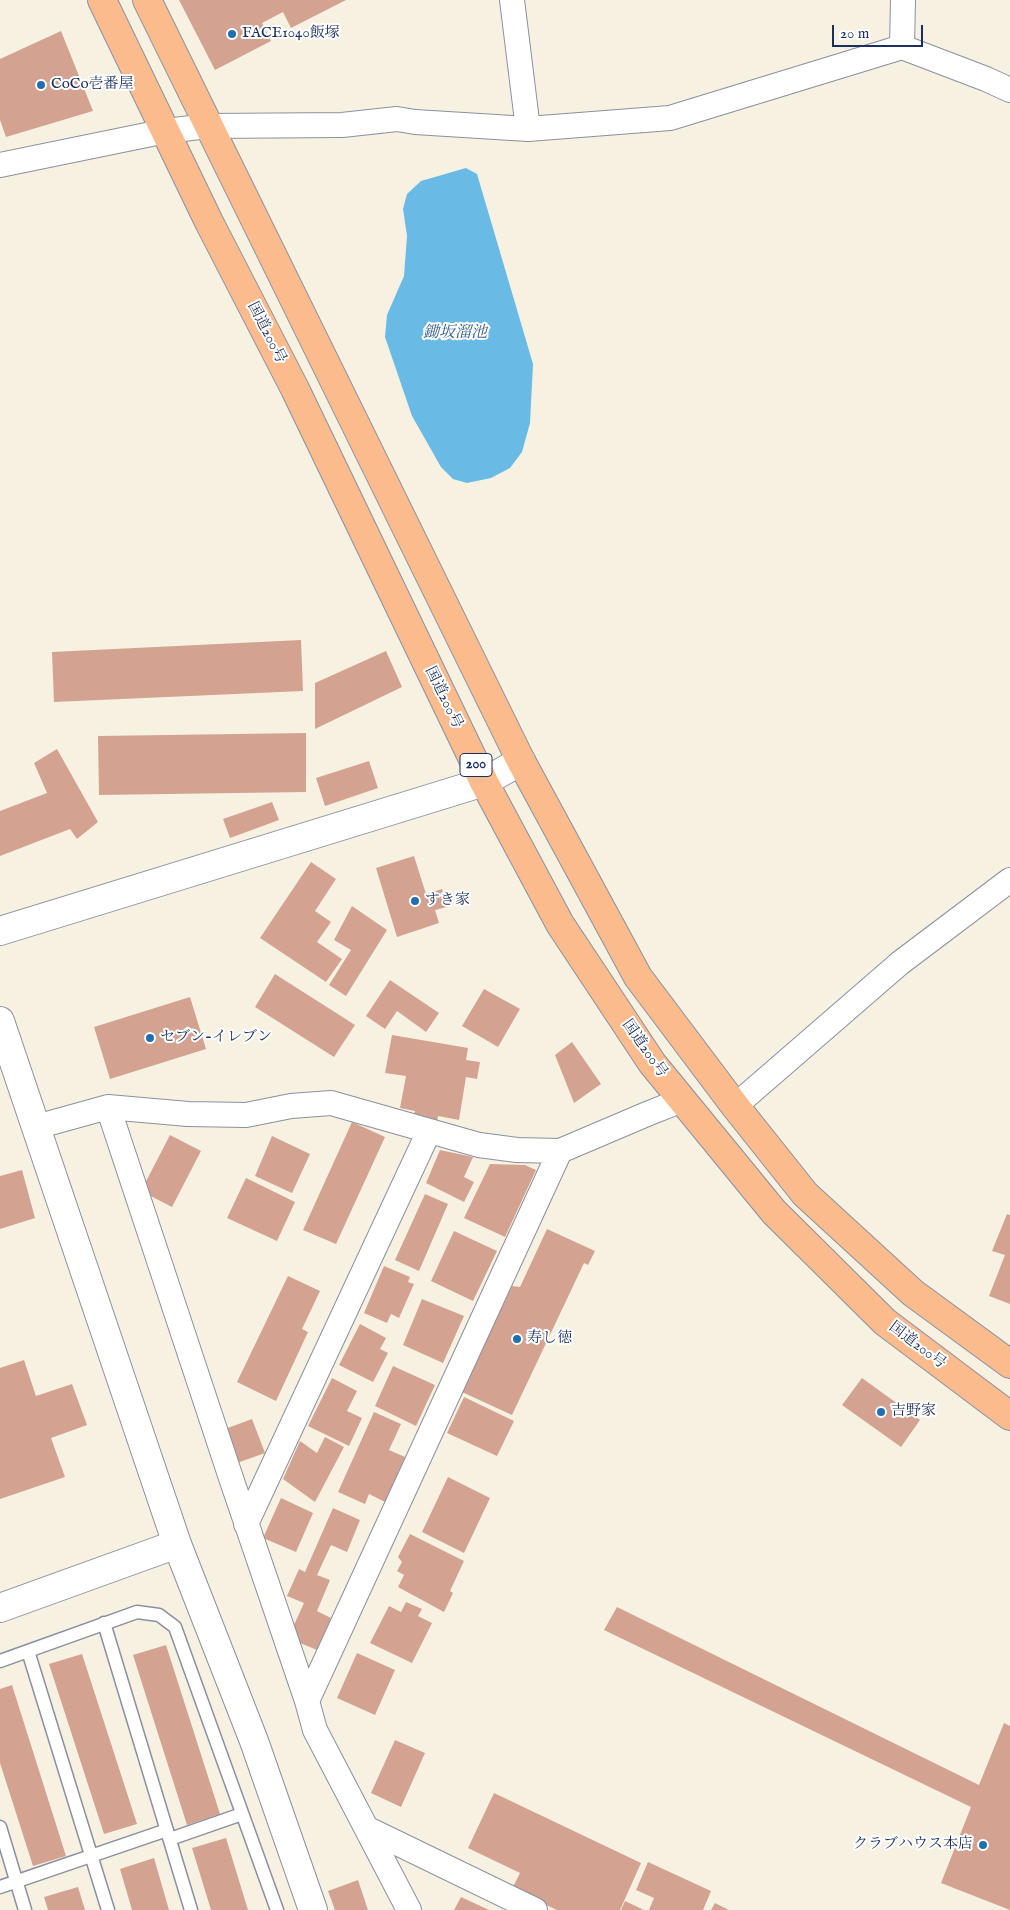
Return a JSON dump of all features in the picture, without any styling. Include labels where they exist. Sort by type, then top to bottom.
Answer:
[{"type":"highway","name":"国道200号","points":[[102,0],[209,222],[295,389],[484,782],[560,924],[652,1063],[774,1212],[885,1322],[1010,1416]]},
{"type":"highway","points":[[147,0],[521,761],[638,977],[735,1106],[806,1194],[914,1293],[1010,1364]]},
{"type":"street","points":[[512,0],[528,129]]},
{"type":"street","points":[[902,47],[903,0]]},
{"type":"street","points":[[0,165],[166,131],[208,126],[342,125],[397,119],[415,122],[528,129],[670,118],[902,47],[1010,90]]},
{"type":"street","points":[[0,931],[484,782],[521,761]]},
{"type":"street","points":[[735,1106],[900,963],[1010,880]]},
{"type":"street","points":[[0,1021],[177,1544],[254,1741],[313,1910]]},
{"type":"street","points":[[36,1127],[108,1107],[188,1114],[246,1115],[292,1106],[331,1103],[479,1145],[516,1150],[560,1151],[682,1100]]},
{"type":"street","points":[[108,1107],[246,1524],[307,1701],[315,1730],[368,1828],[409,1910]]},
{"type":"street","points":[[246,1524],[429,1131]]},
{"type":"street","points":[[307,1701],[560,1151]]},
{"type":"street","points":[[0,1608],[177,1544]]},
{"type":"street","points":[[368,1828],[536,1910]]},
{"type":"lane","points":[[0,1661],[137,1612],[159,1615],[176,1627],[277,1910]]},
{"type":"lane","points":[[104,1623],[192,1910]]},
{"type":"lane","points":[[28,1651],[108,1910]]},
{"type":"lane","points":[[0,1887],[91,1856],[242,1814]]},
{"type":"lane","points":[[0,1827],[25,1910]]},
{"type":"water","name":"鋤坂溜池","points":[[466,168],[477,174],[533,364],[530,423],[522,452],[510,468],[491,478],[467,483],[453,479],[441,467],[412,416],[385,337],[387,315],[404,276],[407,236],[403,209],[407,194],[421,181]]},
{"type":"building","name":"FACE1040飯塚","points":[[179,0],[346,0],[291,28],[283,12],[262,23],[271,41],[215,70]]},
{"type":"building","name":"CoCo壱番屋","points":[[61,31],[93,111],[6,137],[0,120],[0,59]]},
{"type":"building","points":[[301,640],[303,691],[54,702],[52,652]]},
{"type":"building","points":[[386,651],[402,687],[315,729],[315,683]]},
{"type":"building","points":[[306,733],[306,792],[99,795],[98,736]]},
{"type":"building","points":[[57,749],[98,822],[77,839],[70,829],[0,856],[0,811],[47,793],[34,763]]},
{"type":"building","points":[[369,761],[378,788],[325,806],[316,778]]},
{"type":"building","points":[[272,802],[279,820],[230,838],[223,819]]},
{"type":"building","name":"すき家","points":[[414,856],[426,894],[442,889],[447,907],[435,910],[439,923],[397,937],[376,868]]},
{"type":"building","points":[[311,862],[336,879],[315,911],[331,922],[317,942],[342,959],[326,982],[260,938]]},
{"type":"building","points":[[352,906],[387,930],[346,996],[329,985],[351,950],[334,940]]},
{"type":"building","points":[[275,974],[355,1025],[334,1057],[255,1007]]},
{"type":"building","points":[[390,980],[439,1013],[426,1032],[397,1011],[385,1029],[366,1016]]},
{"type":"building","points":[[484,989],[520,1009],[498,1047],[462,1026]]},
{"type":"building","name":"セブン-イレブン","points":[[190,997],[206,1049],[110,1079],[94,1027]]},
{"type":"building","points":[[392,1035],[468,1048],[466,1060],[480,1062],[477,1079],[466,1077],[459,1120],[438,1116],[437,1124],[413,1120],[415,1111],[400,1108],[406,1076],[385,1073]]},
{"type":"building","points":[[572,1042],[601,1084],[574,1103],[555,1055]]},
{"type":"building","points":[[352,1122],[385,1137],[336,1244],[303,1230]]},
{"type":"building","points":[[170,1135],[201,1151],[172,1207],[141,1191]]},
{"type":"building","points":[[272,1136],[310,1154],[292,1193],[255,1176]]},
{"type":"building","points":[[440,1150],[473,1157],[464,1177],[474,1182],[464,1202],[426,1183]]},
{"type":"building","points":[[490,1164],[525,1165],[536,1170],[505,1237],[464,1218]]},
{"type":"building","points":[[22,1170],[35,1218],[0,1229],[0,1176]]},
{"type":"building","points":[[246,1178],[295,1202],[277,1241],[227,1218]]},
{"type":"building","points":[[425,1194],[448,1204],[419,1271],[395,1260]]},
{"type":"building","points":[[1007,1214],[1010,1215],[1010,1304],[989,1296],[1005,1255],[992,1251]]},
{"type":"building","name":"寿し徳","points":[[547,1229],[595,1251],[588,1265],[584,1263],[512,1415],[462,1392],[512,1286],[520,1287]]},
{"type":"building","points":[[454,1231],[497,1251],[473,1301],[431,1281]]},
{"type":"building","points":[[384,1266],[410,1277],[408,1282],[414,1284],[399,1318],[391,1314],[387,1323],[364,1313]]},
{"type":"building","points":[[288,1276],[320,1291],[302,1329],[308,1332],[276,1401],[237,1382]]},
{"type":"building","points":[[422,1299],[464,1316],[443,1363],[403,1345]]},
{"type":"building","points":[[360,1324],[386,1338],[380,1349],[388,1353],[373,1382],[339,1365]]},
{"type":"building","points":[[24,1360],[36,1396],[72,1384],[87,1425],[51,1438],[65,1477],[0,1499],[0,1368]]},
{"type":"building","points":[[393,1366],[435,1385],[416,1426],[375,1406]]},
{"type":"building","points":[[332,1378],[357,1391],[347,1411],[362,1418],[349,1446],[308,1426]]},
{"type":"building","name":"吉野家","points":[[862,1378],[920,1420],[901,1447],[842,1405]]},
{"type":"building","points":[[464,1397],[514,1421],[497,1456],[447,1433]]},
{"type":"building","points":[[374,1412],[401,1424],[389,1450],[405,1457],[385,1502],[369,1494],[365,1504],[338,1492]]},
{"type":"building","points":[[252,1419],[265,1453],[237,1463],[225,1429]]},
{"type":"building","points":[[325,1437],[344,1447],[315,1502],[283,1479],[300,1441],[317,1453]]},
{"type":"building","points":[[448,1477],[490,1498],[464,1553],[422,1532]]},
{"type":"building","points":[[281,1498],[313,1513],[296,1552],[263,1538]]},
{"type":"building","points":[[333,1508],[360,1520],[347,1552],[331,1545],[317,1575],[330,1580],[317,1611],[331,1618],[317,1650],[288,1638],[304,1603],[287,1596],[299,1569],[305,1572]]},
{"type":"building","points":[[410,1534],[464,1561],[450,1591],[453,1593],[444,1612],[398,1587],[404,1575],[397,1571],[402,1562],[398,1557]]},
{"type":"building","points":[[406,1602],[422,1609],[418,1616],[432,1623],[412,1663],[370,1643],[389,1606],[401,1612]]},
{"type":"building","points":[[617,1607],[979,1785],[1004,1723],[1010,1726],[1010,1910],[941,1883],[971,1807],[604,1630]]},
{"type":"building","points":[[166,1645],[220,1814],[187,1825],[133,1655]]},
{"type":"building","points":[[357,1653],[395,1670],[375,1715],[337,1698]]},
{"type":"building","points":[[82,1654],[137,1824],[104,1834],[49,1664]]},
{"type":"building","points":[[12,1685],[66,1856],[33,1866],[0,1763],[0,1689]]},
{"type":"building","points":[[395,1740],[425,1753],[401,1807],[371,1793]]},
{"type":"building","points":[[494,1793],[641,1863],[620,1910],[557,1910],[512,1889],[520,1873],[468,1848]]},
{"type":"building","points":[[226,1838],[248,1910],[211,1910],[192,1848]]},
{"type":"building","points":[[154,1858],[169,1910],[132,1910],[120,1869]]},
{"type":"building","points":[[648,1862],[711,1891],[703,1910],[649,1910],[654,1898],[636,1890]]},
{"type":"building","points":[[358,1880],[368,1910],[335,1910],[328,1891]]},
{"type":"building","points":[[78,1887],[85,1910],[48,1910],[44,1897]]},
{"type":"building","points":[[461,1897],[489,1910],[454,1910]]},
{"type":"building","points":[[625,1901],[644,1910],[621,1910]]},
{"type":"building","points":[[715,1903],[729,1910],[711,1910]]},
{"type":"place","name":"FACE1040飯塚","points":[[232,34]]},
{"type":"place","name":"CoCo壱番屋","points":[[41,85]]},
{"type":"place","name":"すき家","points":[[415,901]]},
{"type":"place","name":"セブン-イレブン","points":[[150,1038]]},
{"type":"place","name":"寿し徳","points":[[517,1339]]},
{"type":"place","name":"吉野家","points":[[881,1412]]},
{"type":"place","name":"クラブハウス本店","points":[[983,1845]]}]
